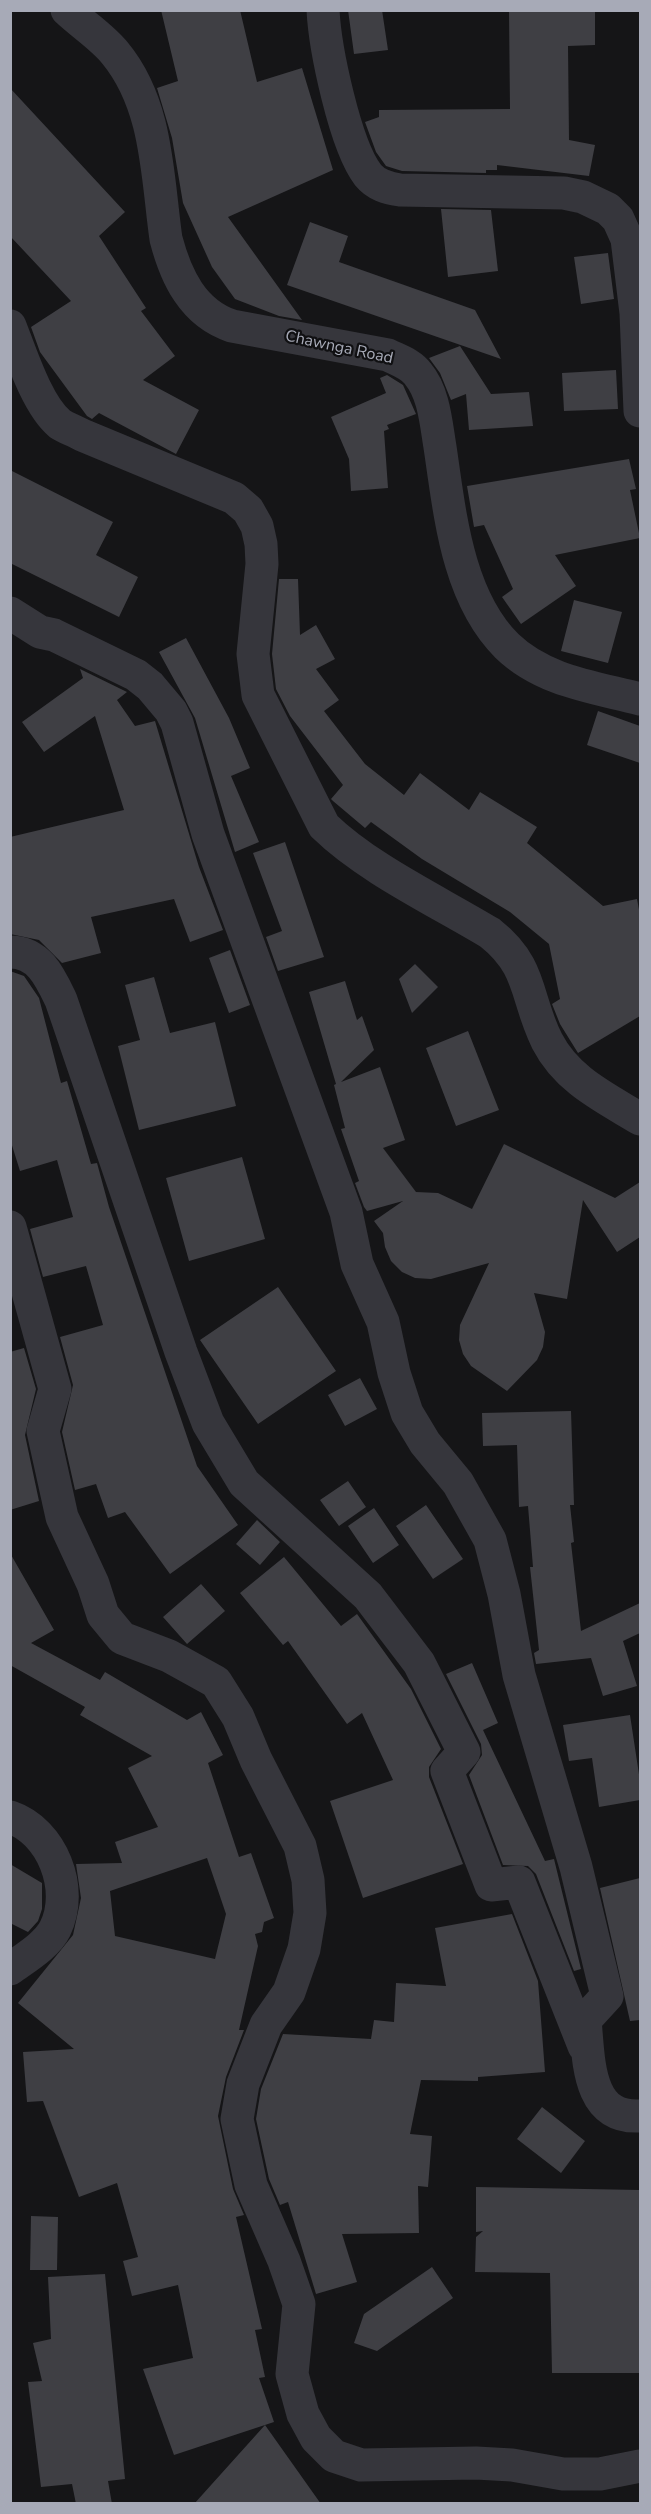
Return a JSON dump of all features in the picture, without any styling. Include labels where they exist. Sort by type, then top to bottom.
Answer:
[{"type":"street","name":"Chawnga Road","points":[[67,10],[103,40],[117,56],[148,114],[166,239],[171,259],[190,297],[216,321],[232,326],[388,355],[418,373],[431,399],[459,552],[479,607],[492,627],[508,647],[544,672],[563,680],[640,699]]},
{"type":"street","points":[[323,10],[327,41],[344,116],[361,163],[377,184],[400,190],[564,193],[597,202],[618,219],[627,239],[636,313],[640,411]]},
{"type":"street","points":[[10,326],[37,391],[60,424],[234,498],[248,510],[257,526],[262,564],[253,654],[258,695],[312,808],[324,826],[340,842],[490,933],[507,947],[519,964],[546,1040],[568,1072],[585,1087],[640,1119]]},
{"type":"street","points":[[10,613],[40,632],[54,635],[136,675],[162,699],[177,723],[208,834],[346,1212],[357,1264],[383,1322],[399,1394],[415,1427],[458,1483],[490,1540],[504,1594],[519,1675],[584,1896],[607,1996],[585,2020],[591,2082],[602,2100],[613,2110],[640,2116]]},
{"type":"street","points":[[10,951],[23,952],[45,968],[61,1000],[181,1352],[208,1424],[244,1484],[368,1596],[419,1664],[464,1752],[447,1771],[491,1884],[519,1882],[589,2057]]},
{"type":"street","points":[[605,1098],[640,1109]]},
{"type":"street","points":[[10,1227],[55,1389],[44,1431],[62,1518],[93,1584],[103,1615],[122,1638],[169,1656],[216,1682],[238,1717],[256,1760],[300,1846],[308,1880],[310,1912],[304,1949],[289,1992],[266,2025],[243,2084],[237,2119],[251,2185],[284,2261],[298,2304],[292,2374],[303,2414],[316,2438],[334,2456],[361,2464],[476,2463],[512,2465],[563,2474],[600,2474],[640,2466]]},
{"type":"street","points":[[10,1817],[37,1832],[51,1848],[58,1868],[61,1891],[55,1929],[41,1945],[10,1969]]},
{"type":"building","points":[[161,10],[240,10],[257,82],[302,68],[333,170],[228,217],[302,320],[279,316],[235,299],[212,267],[183,203],[172,138],[157,88],[178,81]]},
{"type":"building","points":[[348,10],[382,10],[388,50],[354,54]]},
{"type":"building","points":[[509,10],[595,10],[595,45],[568,46],[569,140],[595,145],[589,176],[497,165],[497,170],[486,170],[486,173],[402,171],[386,166],[376,152],[365,122],[379,117],[379,110],[510,109]]},
{"type":"building","points":[[10,88],[125,212],[99,236],[146,308],[141,311],[175,356],[143,380],[199,410],[176,454],[99,413],[92,419],[87,416],[40,352],[31,327],[71,301],[10,236]]},
{"type":"building","points":[[441,209],[491,210],[498,271],[448,277]]},
{"type":"building","points":[[310,222],[348,236],[339,262],[475,310],[501,359],[287,285]]},
{"type":"building","points":[[608,253],[614,299],[581,304],[574,257]]},
{"type":"building","points":[[460,346],[491,394],[529,392],[533,426],[469,430],[466,394],[451,400],[440,373],[429,358]]},
{"type":"building","points":[[616,370],[618,409],[564,411],[562,373]]},
{"type":"building","points":[[387,375],[403,385],[416,414],[387,425],[389,429],[384,431],[388,488],[351,491],[349,459],[331,417],[386,393],[380,378]]},
{"type":"building","points":[[629,459],[636,489],[630,490],[640,538],[555,555],[576,586],[521,624],[502,597],[513,589],[484,525],[474,527],[467,486]]},
{"type":"building","points":[[10,470],[113,522],[96,555],[138,577],[119,617],[10,563]]},
{"type":"building","points":[[279,579],[298,579],[300,635],[316,625],[335,659],[316,669],[339,700],[324,711],[365,764],[404,795],[420,773],[469,810],[480,792],[537,827],[527,843],[603,906],[637,899],[640,915],[640,1016],[578,1053],[560,1024],[552,1004],[560,999],[549,944],[510,912],[422,859],[371,822],[365,828],[331,799],[343,785],[290,716],[276,689],[272,654]]},
{"type":"building","points":[[574,600],[622,612],[608,663],[561,651]]},
{"type":"building","points":[[186,638],[229,718],[250,768],[231,776],[259,842],[235,852],[195,718],[159,652]]},
{"type":"building","points":[[80,669],[127,692],[117,700],[135,726],[155,721],[199,867],[223,930],[190,942],[174,899],[91,917],[101,953],[62,963],[39,940],[10,934],[10,837],[124,810],[95,716],[44,752],[22,722],[83,678]]},
{"type":"building","points":[[598,711],[640,726],[640,763],[587,745]]},
{"type":"building","points":[[285,842],[324,957],[278,971],[266,937],[282,931],[253,853]]},
{"type":"building","points":[[230,950],[250,1005],[229,1013],[209,958]]},
{"type":"building","points":[[415,964],[438,987],[412,1013],[399,979]]},
{"type":"building","points":[[10,971],[24,976],[39,998],[61,1083],[67,1081],[91,1164],[97,1163],[109,1207],[197,1466],[238,1525],[170,1574],[125,1512],[108,1518],[96,1484],[75,1490],[62,1432],[73,1385],[60,1337],[103,1325],[86,1266],[43,1277],[30,1229],[73,1217],[57,1160],[20,1171],[10,1139]]},
{"type":"building","points":[[154,977],[170,1033],[215,1022],[236,1106],[139,1130],[118,1046],[140,1040],[125,985]]},
{"type":"building","points":[[345,981],[357,1020],[362,1016],[374,1050],[341,1082],[380,1067],[405,1140],[383,1148],[416,1192],[438,1193],[472,1209],[504,1144],[615,1198],[640,1182],[640,1237],[617,1252],[583,1200],[567,1299],[534,1293],[545,1332],[543,1347],[537,1360],[507,1391],[471,1366],[463,1354],[459,1340],[460,1325],[489,1263],[431,1279],[415,1278],[402,1272],[391,1261],[385,1247],[383,1233],[374,1221],[403,1201],[367,1211],[364,1207],[355,1183],[359,1181],[341,1129],[345,1128],[334,1085],[336,1084],[309,992]]},
{"type":"building","points":[[468,1031],[499,1110],[456,1126],[426,1048]]},
{"type":"building","points":[[242,1157],[265,1239],[189,1261],[166,1178]]},
{"type":"building","points":[[278,1287],[336,1371],[258,1424],[200,1340]]},
{"type":"building","points":[[24,1348],[36,1389],[25,1435],[39,1501],[10,1510],[10,1352]]},
{"type":"building","points":[[360,1378],[377,1409],[345,1426],[328,1395]]},
{"type":"building","points":[[571,1411],[574,1505],[570,1505],[574,1542],[571,1543],[581,1631],[640,1603],[640,1633],[623,1641],[637,1686],[603,1696],[591,1658],[536,1664],[534,1653],[539,1650],[530,1567],[533,1567],[528,1506],[519,1507],[517,1445],[483,1446],[482,1413]]},
{"type":"building","points":[[348,1481],[366,1507],[339,1526],[320,1500]]},
{"type":"building","points":[[426,1505],[463,1559],[433,1579],[396,1526]]},
{"type":"building","points":[[374,1508],[399,1545],[373,1563],[348,1526]]},
{"type":"building","points":[[257,1520],[280,1542],[260,1565],[236,1544]]},
{"type":"building","points":[[10,1553],[54,1630],[31,1643],[100,1680],[105,1672],[187,1720],[201,1712],[223,1755],[208,1763],[239,1857],[251,1853],[274,1918],[264,1922],[262,1932],[255,1934],[258,1946],[239,2030],[244,2030],[226,2077],[218,2116],[233,2189],[244,2215],[236,2217],[262,2329],[255,2330],[265,2377],[259,2378],[274,2422],[174,2455],[143,2369],[193,2358],[178,2285],[132,2296],[123,2261],[138,2257],[117,2183],[79,2197],[43,2101],[27,2102],[23,2052],[74,2049],[18,2003],[73,1935],[81,1898],[76,1864],[122,1863],[115,1842],[158,1827],[128,1768],[152,1756],[80,1715],[85,1707],[10,1665]],"holes":[[[207,1858],[226,1914],[215,1959],[115,1936],[110,1891]]]},
{"type":"building","points":[[284,1557],[341,1626],[357,1614],[411,1689],[441,1749],[429,1767],[429,1777],[463,1864],[363,1898],[330,1801],[393,1780],[362,1713],[347,1724],[288,1641],[283,1645],[240,1593]]},
{"type":"building","points":[[201,1584],[225,1611],[187,1644],[163,1617]]},
{"type":"building","points":[[472,1663],[498,1723],[483,1730],[545,1861],[554,1859],[581,1969],[574,1971],[536,1874],[528,1866],[503,1865],[469,1775],[482,1755],[481,1744],[446,1674]]},
{"type":"building","points":[[630,1715],[640,1781],[640,1800],[599,1807],[592,1758],[569,1761],[563,1725]]},
{"type":"building","points":[[10,1864],[42,1883],[42,1909],[38,1921],[28,1932],[10,1923]]},
{"type":"building","points":[[640,1878],[640,2020],[630,2021],[600,1888]]},
{"type":"building","points":[[512,1914],[538,1981],[545,2072],[478,2077],[478,2081],[421,2080],[410,2134],[432,2136],[428,2187],[418,2186],[419,2233],[342,2234],[357,2282],[316,2294],[288,2202],[280,2205],[269,2179],[256,2119],[261,2089],[283,2034],[371,2039],[374,2020],[394,2022],[396,1983],[446,1986],[435,1928]]},
{"type":"building","points":[[542,2107],[585,2141],[561,2173],[517,2139]]},
{"type":"building","points":[[476,2187],[640,2190],[640,2373],[552,2373],[550,2273],[475,2272],[476,2237],[483,2231],[476,2232]]},
{"type":"building","points":[[31,2216],[58,2217],[57,2270],[30,2270]]},
{"type":"building","points":[[432,2267],[453,2298],[377,2351],[354,2343],[364,2314]]},
{"type":"building","points":[[105,2274],[125,2479],[108,2481],[112,2504],[76,2504],[72,2484],[41,2487],[28,2382],[42,2381],[33,2343],[51,2339],[48,2277]]},
{"type":"building","points":[[265,2425],[321,2504],[194,2504]]}]
